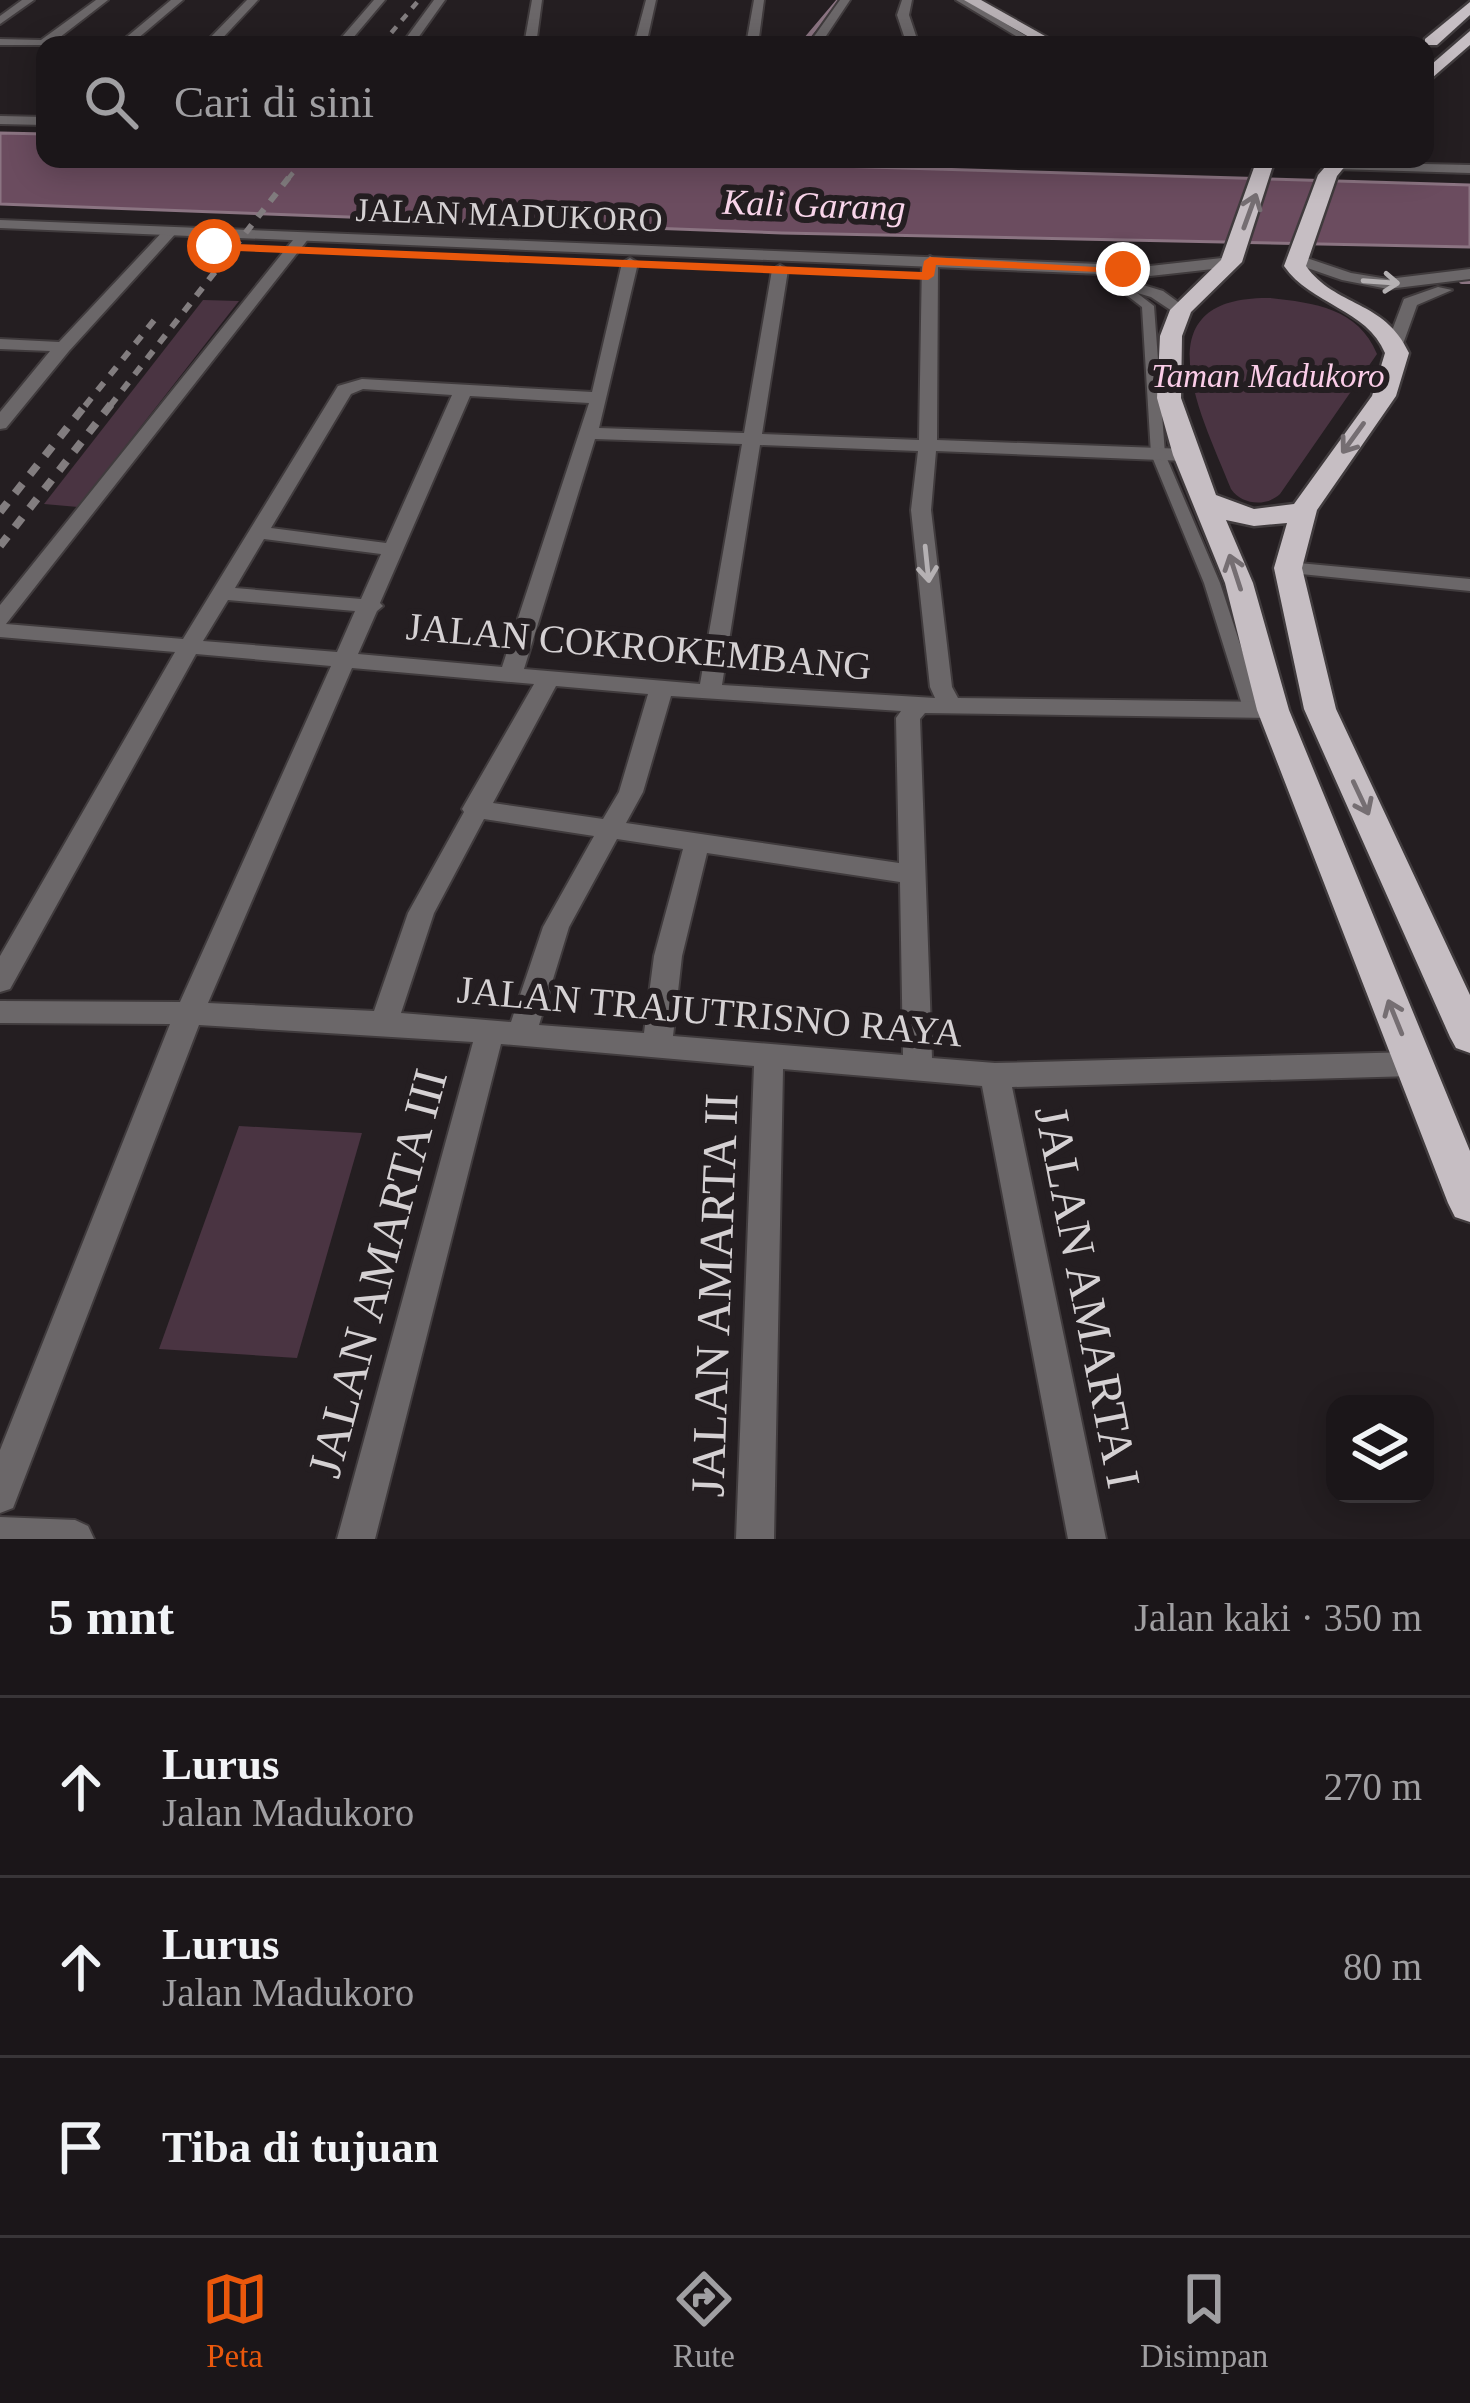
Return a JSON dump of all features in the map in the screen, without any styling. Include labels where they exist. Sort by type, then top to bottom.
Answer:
[{"type":"highway","points":[[1434,40],[1470,7]]},
{"type":"highway","points":[[1434,70],[1470,36]]},
{"type":"highway","points":[[1259,168],[1233,256],[1181,310],[1171,337],[1172,454],[1207,501],[1239,583],[1262,709],[1470,1203]]},
{"type":"highway","points":[[1330,168],[1295,259],[1297,273],[1311,286],[1377,322],[1395,344],[1394,374],[1304,510],[1288,568],[1320,709],[1470,1037]]},
{"type":"highway","points":[[1207,501],[1239,516],[1264,520],[1304,510]]},
{"type":"main road","points":[[970,0],[1029,36]]},
{"type":"street","points":[[0,20],[29,0]]},
{"type":"street","points":[[54,36],[103,0]]},
{"type":"street","points":[[134,36],[178,0]]},
{"type":"street","points":[[218,36],[254,0]]},
{"type":"street","points":[[349,36],[380,0]]},
{"type":"street","points":[[414,36],[440,0]]},
{"type":"street","points":[[531,36],[537,0]]},
{"type":"street","points":[[642,36],[651,0]]},
{"type":"street","points":[[753,36],[759,0]]},
{"type":"street","points":[[820,36],[845,0]]},
{"type":"street","points":[[908,0],[903,14],[910,36]]},
{"type":"street","points":[[960,0],[1028,36]]},
{"type":"street","points":[[0,42],[36,44]]},
{"type":"street","points":[[0,120],[36,121]]},
{"type":"street","points":[[1400,168],[1470,169]]},
{"type":"street","name":"JALAN MADUKORO","points":[[0,224],[630,263],[780,270],[929,268],[1115,281],[1157,294],[1181,310]]},
{"type":"street","name":"JALAN MADUKORO","points":[[0,236],[166,237]]},
{"type":"street","points":[[0,424],[63,347],[166,237]]},
{"type":"street","points":[[0,619],[297,244]]},
{"type":"street","name":"JALAN MADUKORO","points":[[297,244],[929,268],[1150,271],[1233,256]]},
{"type":"street","points":[[1295,259],[1348,277],[1388,284],[1470,274]]},
{"type":"street","points":[[511,673],[599,398],[630,263]]},
{"type":"street","points":[[929,268],[927,448],[921,510],[941,687],[951,706]]},
{"type":"street","points":[[710,692],[780,270]]},
{"type":"street","points":[[1115,281],[1148,306],[1172,454],[1204,561],[1262,709]]},
{"type":"street","points":[[1395,344],[1410,302],[1429,292],[1470,289]]},
{"type":"street","points":[[0,344],[63,347]]},
{"type":"street","points":[[0,981],[221,593],[351,385],[599,398]]},
{"type":"street","points":[[0,1495],[189,1013],[462,393]]},
{"type":"street","points":[[587,433],[1172,454]]},
{"type":"street","points":[[257,532],[396,550]]},
{"type":"street","points":[[1288,568],[1470,585]]},
{"type":"street","points":[[221,593],[372,606]]},
{"type":"street","name":"JALAN COKROKEMBANG","points":[[0,630],[710,692],[951,706],[1262,709]]},
{"type":"street","points":[[384,1023],[421,913],[550,676]]},
{"type":"street","name":"JALAN AMARTA III","points":[[356,1539],[505,1034],[556,927],[631,792],[660,692],[666,688]]},
{"type":"street","points":[[918,1069],[908,718],[919,705]]},
{"type":"street","points":[[474,809],[911,874]]},
{"type":"street","points":[[657,1046],[668,956],[698,840]]},
{"type":"street","name":"JALAN TRAJUTRISNO RAYA","points":[[0,1012],[189,1013],[384,1023],[995,1075],[1413,1064]]},
{"type":"street","name":"JALAN AMARTA II","points":[[755,1539],[769,1055]]},
{"type":"street","name":"JALAN AMARTA I","points":[[995,1075],[1088,1539]]},
{"type":"street","points":[[0,1536],[75,1539]]},
{"type":"green space","name":"Taman Madukoro","points":[[1270,298],[1319,306],[1347,317],[1377,354],[1280,494],[1254,502],[1231,489],[1207,429],[1190,366],[1192,339],[1204,317],[1229,303]]},
{"type":"green space","points":[[203,300],[239,301],[78,507],[44,504]]},
{"type":"green space","points":[[239,1126],[362,1133],[297,1358],[159,1349]]},
{"type":"water","name":"Kali Garang","points":[[0,133],[36,134],[36,168],[903,168],[1470,185],[1470,247],[782,233],[0,204]]},
{"type":"waterway","points":[[809,36],[839,0]]},
{"type":"waterway","points":[[1462,281],[1470,281]]},
{"type":"railway","points":[[389,36],[419,0]]},
{"type":"railway","points":[[288,179],[297,168]]},
{"type":"railway","points":[[110,406],[290,176]]},
{"type":"railway","points":[[85,406],[160,313]]},
{"type":"railway","points":[[0,512],[87,403]]},
{"type":"railway","points":[[0,546],[112,403]]},
{"type":"route","points":[[214,246],[928,276],[930,261],[1123,269]]}]
